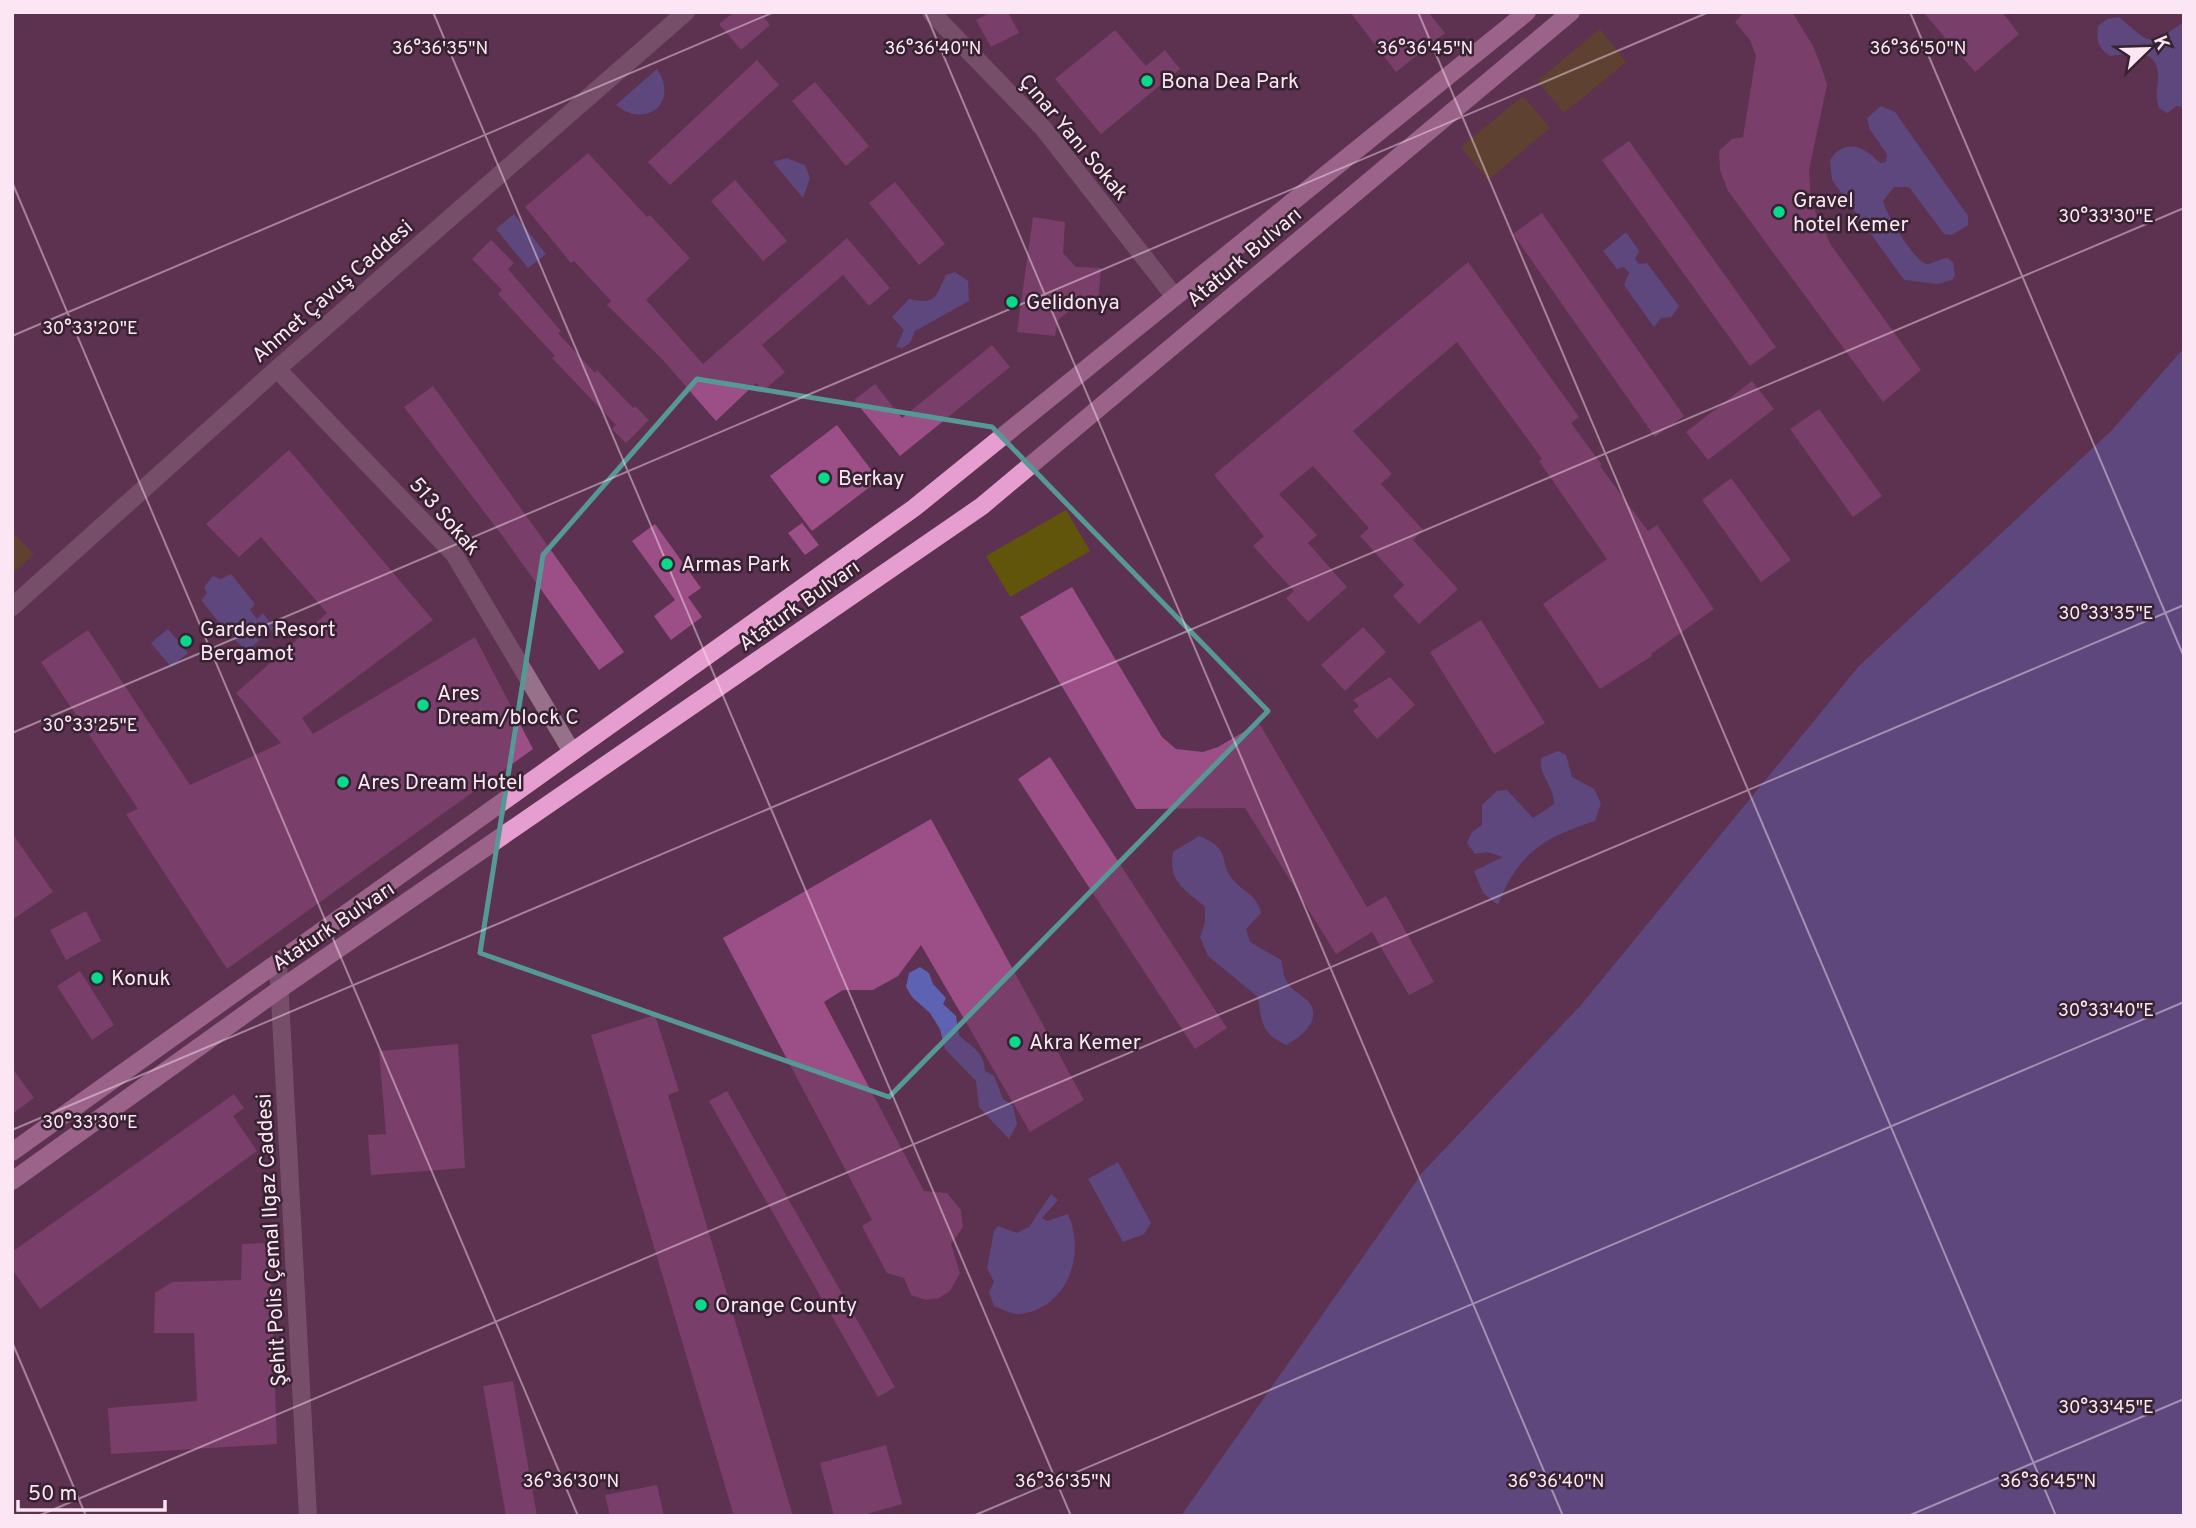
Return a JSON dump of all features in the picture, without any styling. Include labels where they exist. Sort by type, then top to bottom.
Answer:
[{"type":"main road","name":"Ataturk Bulvarı","points":[[12,1152],[914,508],[1527,12]]},
{"type":"main road","name":"Ataturk Bulvarı","points":[[12,1181],[280,989],[982,506],[1571,12]]},
{"type":"street","name":"Ahmet Çavuş Caddesi","points":[[12,607],[277,369],[686,12]]},
{"type":"street","name":"Çınar Yanı Sokak","points":[[931,12],[1042,128],[1175,297]]},
{"type":"street","name":"513 Sokak","points":[[277,369],[454,554],[572,752]]},
{"type":"street","name":"Şehit Polis Çemal Ilgaz Caddesi","points":[[278,962],[309,1516]]},
{"type":"highlighted area","points":[[697,379],[992,427],[1268,711],[889,1097],[480,953],[543,555]]},
{"type":"shaded area","points":[[1600,29],[1626,62],[1564,113],[1537,81]]},
{"type":"shaded area","points":[[1523,96],[1550,128],[1488,180],[1461,147]]},
{"type":"shaded area","points":[[1066,510],[1090,551],[1010,597],[986,556]]},
{"type":"shaded area","points":[[12,532],[34,554],[12,574]]},
{"type":"water","points":[[2119,17],[2150,39],[2163,36],[2184,22],[2184,107],[2177,106],[2167,113],[2159,108],[2158,75],[2153,60],[2133,53],[2110,56],[2100,47],[2098,26],[2107,19]]},
{"type":"water","points":[[657,69],[663,82],[664,93],[662,102],[656,109],[638,114],[627,112],[616,105]]},
{"type":"water","points":[[1881,106],[1895,112],[1968,216],[1968,225],[1952,235],[1944,234],[1909,187],[1894,187],[1883,201],[1901,236],[1915,255],[1927,264],[1948,258],[1953,262],[1955,276],[1952,280],[1938,284],[1904,280],[1832,180],[1830,160],[1836,153],[1848,147],[1862,149],[1880,163],[1886,162],[1887,154],[1870,130],[1867,118]]},
{"type":"water","points":[[786,158],[805,165],[810,178],[803,198],[773,162]]},
{"type":"water","points":[[514,214],[546,254],[528,268],[496,229]]},
{"type":"water","points":[[1626,232],[1639,251],[1635,259],[1639,264],[1647,263],[1679,306],[1671,317],[1661,318],[1654,327],[1624,285],[1629,273],[1624,267],[1617,269],[1603,251]]},
{"type":"water","points":[[955,272],[968,281],[969,301],[915,331],[910,343],[902,348],[896,347],[904,330],[892,317],[909,299],[925,301],[934,298],[946,275]]},
{"type":"water","points":[[2184,348],[2184,1516],[1181,1516],[1422,1173],[1581,1005],[1859,666],[2112,430]]},
{"type":"water","points":[[231,574],[255,604],[250,610],[257,619],[263,613],[274,628],[247,651],[235,640],[240,634],[233,627],[226,631],[201,600],[207,593],[204,587],[213,576],[221,579]]},
{"type":"water","points":[[168,629],[188,653],[171,667],[151,643]]},
{"type":"water","points":[[1558,751],[1566,755],[1572,777],[1594,789],[1601,803],[1595,821],[1561,834],[1534,850],[1514,873],[1498,905],[1483,893],[1474,871],[1503,857],[1487,852],[1475,854],[1467,843],[1472,832],[1482,825],[1482,805],[1497,791],[1507,790],[1533,818],[1554,804],[1552,791],[1542,771],[1541,758]]},
{"type":"water","points":[[1199,836],[1217,846],[1229,874],[1254,898],[1259,907],[1261,913],[1246,929],[1250,942],[1281,960],[1287,982],[1312,1008],[1312,1021],[1308,1027],[1298,1038],[1286,1045],[1272,1036],[1264,1026],[1258,997],[1208,956],[1200,937],[1205,922],[1205,907],[1175,878],[1173,852]]},
{"type":"water","points":[[920,967],[929,973],[933,984],[946,998],[943,1004],[956,1016],[959,1035],[980,1054],[985,1071],[994,1076],[1003,1099],[1013,1106],[1017,1124],[1009,1139],[979,1107],[976,1081],[945,1049],[940,1029],[930,1013],[912,997],[906,987],[909,973]]},
{"type":"water","points":[[1118,1162],[1151,1223],[1144,1234],[1123,1242],[1088,1179]]},
{"type":"water","points":[[1051,1194],[1058,1200],[1042,1218],[1047,1221],[1068,1214],[1073,1229],[1075,1246],[1069,1276],[1051,1301],[1037,1309],[1018,1314],[994,1306],[989,1292],[994,1282],[987,1268],[994,1231],[998,1226],[1017,1233],[1029,1227]]},
{"type":"building","points":[[734,12],[760,12],[770,25],[741,50],[719,24]]},
{"type":"building","points":[[991,12],[1008,12],[1019,33],[991,47],[976,20]]},
{"type":"building","points":[[1350,12],[1428,12],[1445,33],[1396,72]]},
{"type":"building","name":"Gravel hotel Kemer","points":[[1744,12],[1792,12],[1813,46],[1821,66],[1827,85],[1809,170],[1811,203],[1831,245],[1921,370],[1883,402],[1728,191],[1720,170],[1719,151],[1732,139],[1743,137],[1756,56],[1750,40],[1735,22]]},
{"type":"building","points":[[1923,12],[2002,12],[2019,34],[1975,72]]},
{"type":"building","name":"Bona Dea Park","points":[[1115,30],[1146,66],[1165,50],[1180,69],[1101,134],[1055,79]]},
{"type":"building","points":[[757,60],[779,85],[670,185],[648,162]]},
{"type":"building","points":[[815,82],[869,146],[846,166],[792,101]]},
{"type":"building","points":[[1629,141],[1776,347],[1750,366],[1602,160]]},
{"type":"building","points":[[588,153],[647,217],[650,215],[690,258],[646,300],[703,364],[847,238],[890,288],[869,306],[843,275],[762,345],[785,372],[763,391],[756,383],[716,421],[662,359],[607,305],[611,301],[574,261],[571,263],[525,207]]},
{"type":"building","points":[[735,180],[787,241],[763,261],[711,201]]},
{"type":"building","points":[[895,182],[945,244],[919,265],[869,203]]},
{"type":"building","points":[[1542,213],[1684,416],[1655,437],[1513,234]]},
{"type":"building","points":[[1033,217],[1065,222],[1063,253],[1076,267],[1101,268],[1098,306],[1074,307],[1058,320],[1055,336],[1017,332]]},
{"type":"building","points":[[491,240],[514,263],[508,269],[561,331],[558,333],[595,373],[597,370],[633,408],[635,406],[649,420],[626,443],[612,429],[616,425],[552,358],[555,356],[498,294],[502,290],[472,259]]},
{"type":"building","points":[[1468,262],[1579,417],[1571,423],[1602,465],[1600,466],[1648,531],[1657,525],[1714,609],[1651,654],[1652,656],[1600,689],[1543,604],[1607,559],[1539,461],[1542,459],[1457,342],[1353,431],[1392,474],[1381,484],[1423,530],[1413,540],[1458,589],[1419,624],[1393,596],[1404,585],[1360,536],[1369,528],[1313,466],[1279,494],[1317,535],[1308,543],[1347,587],[1308,622],[1286,598],[1294,591],[1253,546],[1264,536],[1214,475]]},
{"type":"building","points":[[992,345],[1010,367],[900,456],[854,400],[875,384],[902,418]]},
{"type":"building","points":[[1752,381],[1774,409],[1708,460],[1686,432]]},
{"type":"building","points":[[433,386],[624,652],[599,670],[501,534],[404,407]]},
{"type":"building","points":[[1819,409],[1882,496],[1853,517],[1790,429]]},
{"type":"building","name":"Berkay","points":[[837,425],[879,480],[812,531],[770,476]]},
{"type":"building","name":"Ares Dream Hotel","points":[[289,450],[433,620],[302,718],[313,734],[475,637],[533,749],[227,969],[126,814],[138,809],[41,662],[88,630],[190,785],[281,743],[236,693],[327,613],[261,537],[239,557],[206,524]]},
{"type":"building","points":[[1731,478],[1791,560],[1761,582],[1702,500]]},
{"type":"building","points":[[802,523],[819,545],[805,555],[788,533]]},
{"type":"building","name":"Armas Park","points":[[655,524],[701,588],[688,597],[702,617],[671,640],[654,616],[675,600],[632,541]]},
{"type":"building","points":[[1072,587],[1162,737],[1176,749],[1203,752],[1218,747],[1259,723],[1367,907],[1386,896],[1434,982],[1409,995],[1372,932],[1336,954],[1245,808],[1136,809],[1020,617]]},
{"type":"building","points":[[1481,620],[1545,723],[1494,754],[1430,652]]},
{"type":"building","points":[[1363,627],[1386,652],[1345,691],[1321,665]]},
{"type":"building","points":[[1390,677],[1415,705],[1377,739],[1353,711],[1359,706],[1353,700]]},
{"type":"building","points":[[1050,757],[1227,1028],[1195,1049],[1018,779]]},
{"type":"building","name":"Akra Kemer","points":[[931,819],[1084,1100],[1030,1132],[921,945],[898,976],[873,990],[843,990],[824,1002],[924,1191],[947,1193],[961,1210],[963,1227],[951,1244],[960,1273],[950,1291],[939,1298],[926,1300],[911,1295],[904,1278],[887,1273],[862,1226],[872,1220],[723,938]]},
{"type":"building","points":[[12,833],[53,892],[12,920]]},
{"type":"building","points":[[86,911],[101,941],[66,960],[50,930]]},
{"type":"building","points":[[80,971],[114,1025],[92,1040],[57,986]]},
{"type":"building","name":"Orange County","points":[[655,1015],[679,1091],[668,1095],[793,1516],[734,1516],[591,1035]]},
{"type":"building","points":[[458,1044],[465,1168],[371,1175],[368,1135],[386,1134],[379,1051]]},
{"type":"building","points":[[12,1068],[34,1098],[12,1114]]},
{"type":"building","points":[[727,1091],[895,1387],[878,1397],[709,1101]]},
{"type":"building","points":[[234,1094],[244,1108],[233,1116],[257,1151],[40,1309],[12,1269],[12,1252]]},
{"type":"building","points":[[270,1243],[277,1444],[111,1454],[108,1408],[197,1401],[194,1333],[154,1333],[155,1293],[172,1282],[241,1280],[242,1244]]},
{"type":"building","points":[[513,1381],[537,1516],[506,1516],[483,1386]]},
{"type":"building","points":[[886,1445],[902,1504],[860,1516],[834,1516],[820,1463]]},
{"type":"building","points":[[657,1485],[664,1516],[610,1516],[605,1495]]},
{"type":"place","name":"Bona Dea Park","points":[[1147,81]]},
{"type":"place","name":"Gravel hotel Kemer","points":[[1779,212]]},
{"type":"place","name":"Gelidonya","points":[[1012,302]]},
{"type":"place","name":"Berkay","points":[[824,478]]},
{"type":"place","name":"Armas Park","points":[[667,564]]},
{"type":"place","name":"Garden Resort Bergamot","points":[[186,641]]},
{"type":"place","name":"Ares Dream/block C","points":[[423,705]]},
{"type":"place","name":"Ares Dream Hotel","points":[[343,782]]},
{"type":"place","name":"Konuk","points":[[97,978]]},
{"type":"place","name":"Akra Kemer","points":[[1015,1042]]},
{"type":"place","name":"Orange County","points":[[701,1305]]}]
